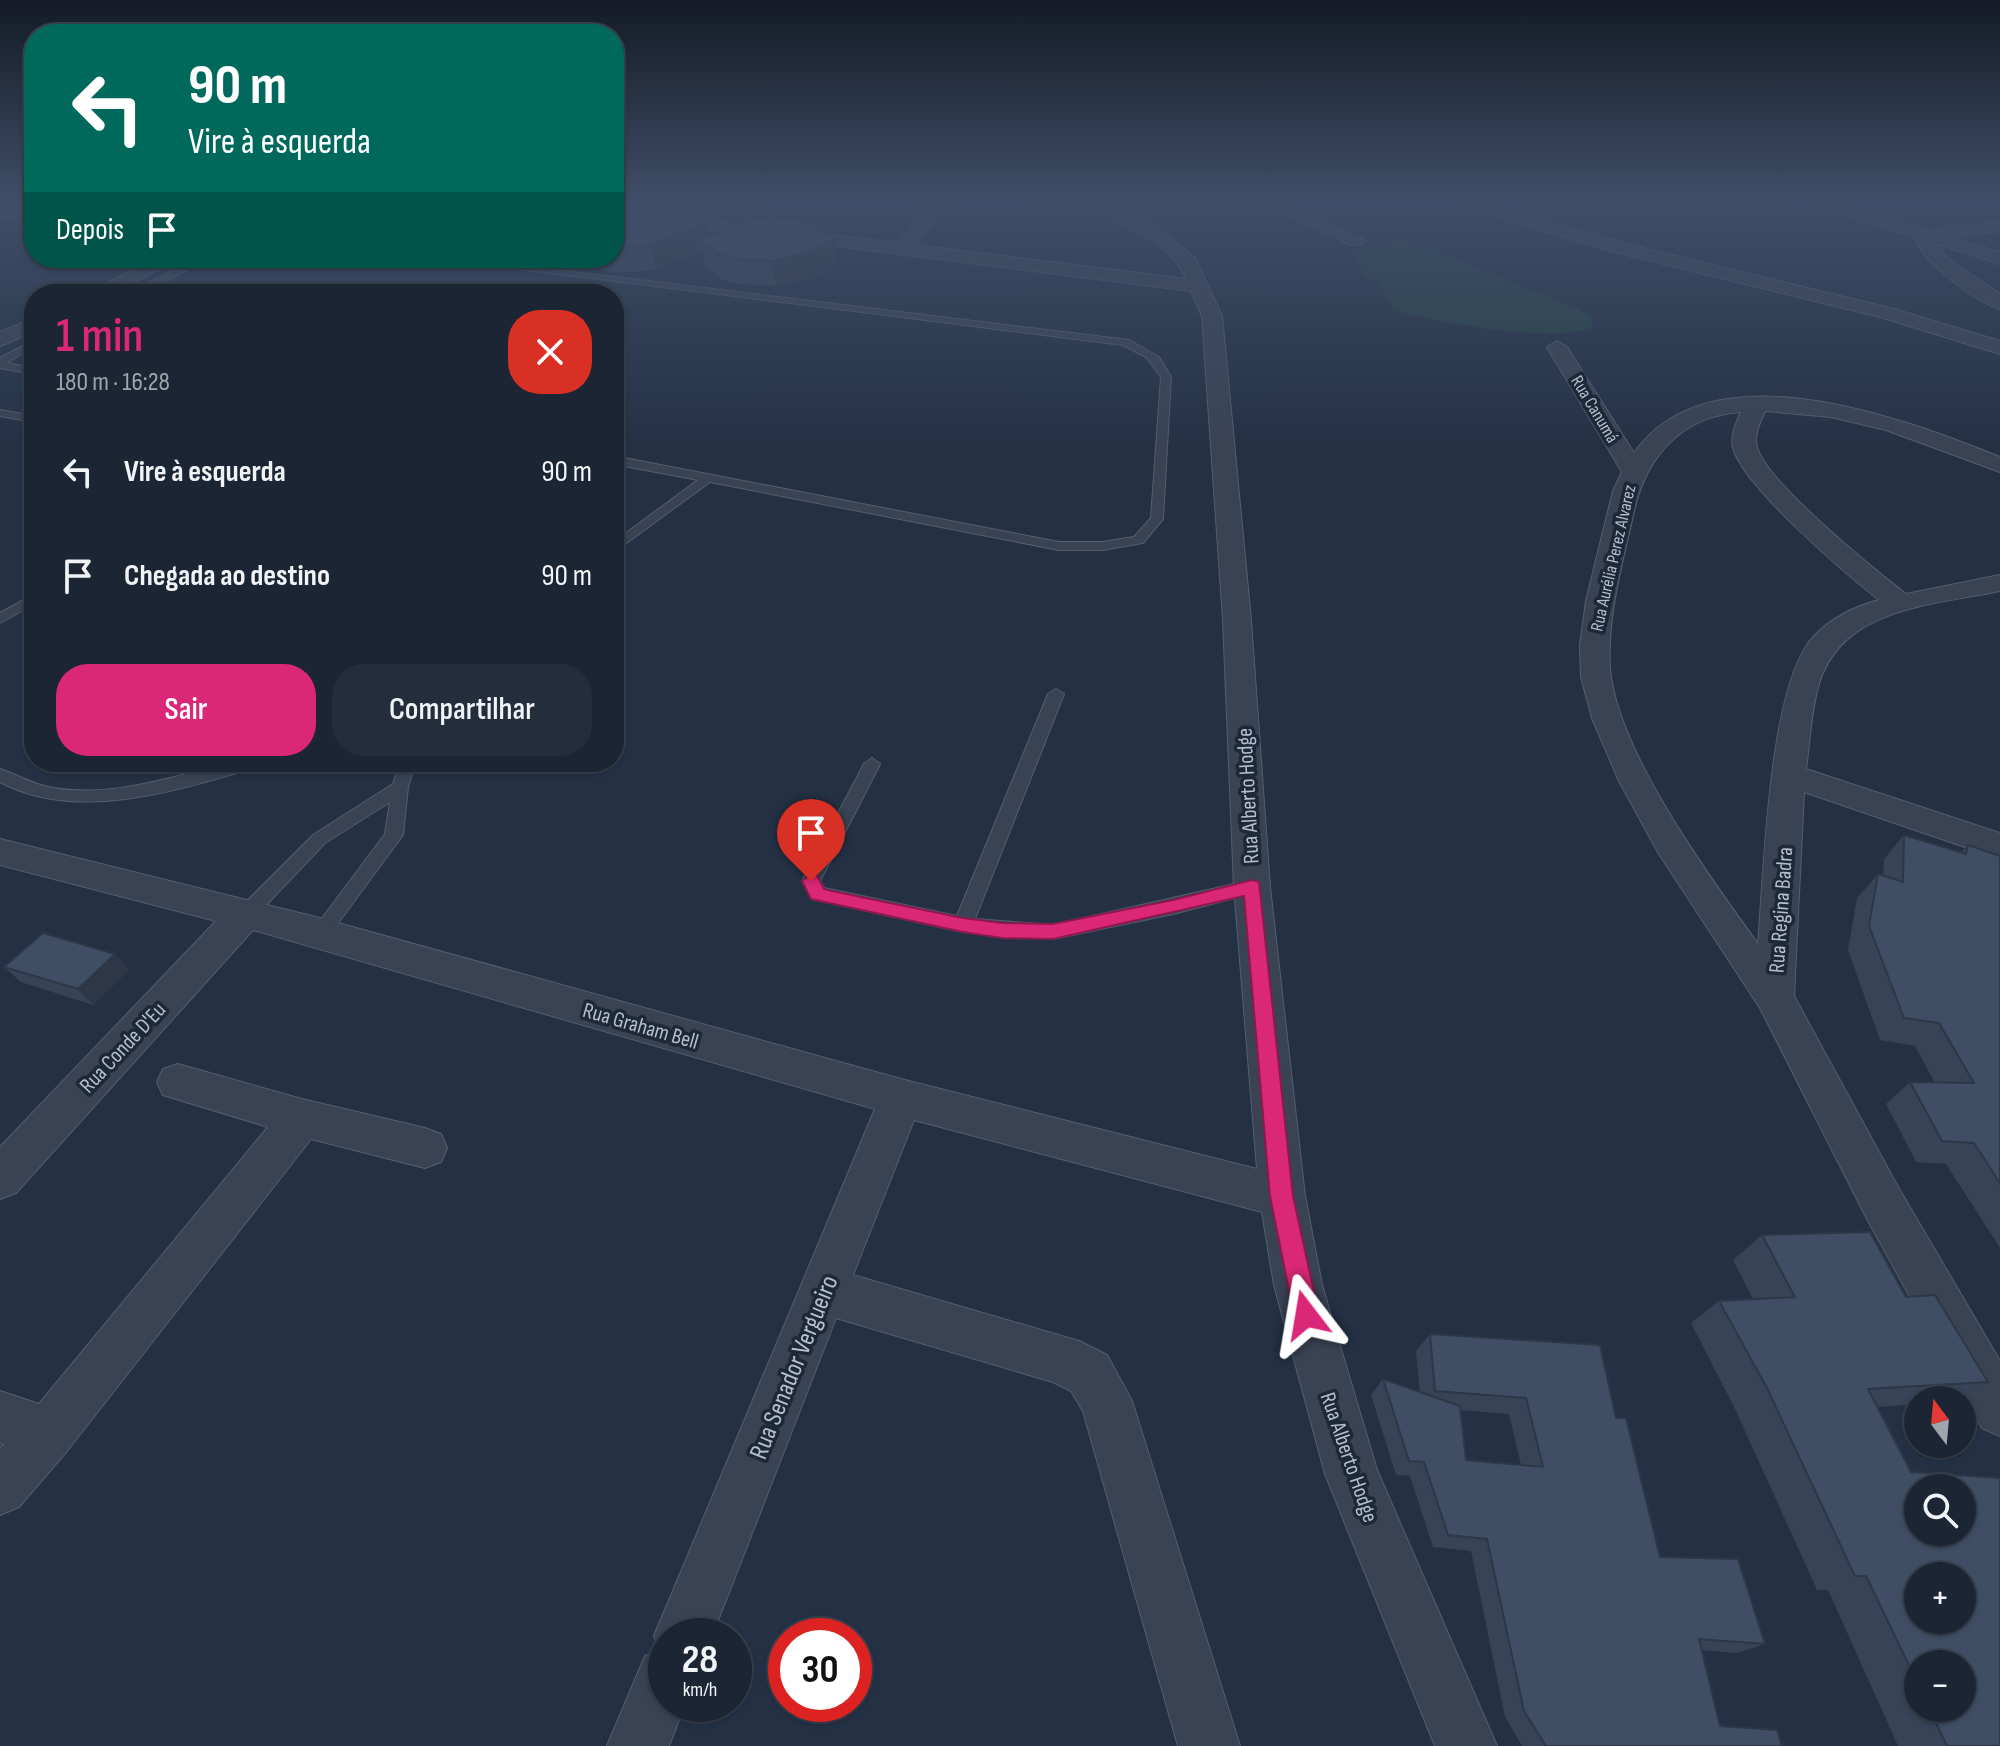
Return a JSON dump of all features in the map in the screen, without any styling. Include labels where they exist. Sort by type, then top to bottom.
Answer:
[{"type":"street","points":[[1188,284],[1200,286]]},
{"type":"street","points":[[1768,284],[1887,313],[2000,348]]},
{"type":"street","points":[[1974,284],[2000,303]]},
{"type":"street","name":"Rua Alberto Hodge","points":[[1200,286],[1212,316],[1237,620],[1252,887],[1282,1196],[1298,1285],[1352,1474],[1466,1746]]},
{"type":"street","points":[[0,340],[24,329]]},
{"type":"street","name":"Rua Canumá","points":[[1557,347],[1633,470]]},
{"type":"street","points":[[1756,405],[1742,436],[1744,450],[1754,468],[1845,559],[1900,603]]},
{"type":"street","name":"Rua Aurélia Perez Alvarez","points":[[1774,997],[1673,852],[1632,775],[1602,705],[1595,669],[1595,638],[1633,470],[1675,425],[1702,412],[1756,405],[1826,410],[1875,420],[1922,434],[2000,465]]},
{"type":"street","name":"Rua Regina Badra","points":[[2000,583],[1900,603],[1860,616],[1825,641],[1804,683],[1788,775],[1774,997],[1882,1202],[2000,1410]]},
{"type":"street","points":[[1788,775],[2000,846]]},
{"type":"street","name":"Rua Graham Bell","points":[[0,852],[320,933],[901,1098],[1282,1196]]},
{"type":"street","name":"Rua Conde D'Eu","points":[[0,1178],[244,916]]},
{"type":"street","points":[[178,1082],[302,1118],[425,1148]]},
{"type":"street","name":"Rua Senador Vergueiro","points":[[690,1618],[901,1098]]},
{"type":"street","points":[[0,1488],[49,1433],[302,1118]]},
{"type":"street","points":[[824,1291],[1061,1359],[1089,1373],[1106,1401],[1209,1746]]},
{"type":"street","points":[[0,1417],[49,1433]]},
{"type":"street","points":[[638,1746],[648,1721]]},
{"type":"lane","points":[[624,462],[1059,546],[1102,546],[1138,540],[1157,519],[1166,377],[1160,361],[1146,351],[1125,342],[650,284]]},
{"type":"lane","points":[[0,364],[24,349]]},
{"type":"lane","points":[[0,364],[24,369]]},
{"type":"lane","points":[[0,413],[24,417]]},
{"type":"lane","points":[[624,541],[708,478]]},
{"type":"lane","points":[[0,619],[24,604]]},
{"type":"lane","points":[[963,925],[1056,694]]},
{"type":"lane","points":[[872,764],[811,881],[813,890],[832,898],[963,925],[1053,932],[1252,887]]},
{"type":"lane","points":[[0,775],[13,785],[35,791],[99,797],[210,772]]},
{"type":"lane","points":[[320,933],[394,835],[405,772]]},
{"type":"lane","points":[[244,916],[319,839],[400,787]]},
{"type":"green space","points":[[1380,284],[1519,284],[1592,316],[1593,326],[1577,332],[1526,333],[1435,320],[1393,310]]},
{"type":"building","points":[[1904,835],[1966,854],[1968,845],[2000,856],[2000,1183],[1974,1143],[1942,1141],[1910,1082],[1974,1083],[1939,1023],[1904,1018],[1869,926],[1878,874],[1903,882]]},
{"type":"building","points":[[43,933],[115,954],[78,989],[4,967]]},
{"type":"building","points":[[1870,1232],[1906,1297],[1935,1295],[1988,1382],[1868,1389],[1911,1472],[1941,1474],[1904,1474],[1904,1546],[1976,1546],[1976,1476],[2000,1478],[2000,1746],[1947,1746],[1936,1722],[1976,1722],[1976,1650],[1904,1650],[1904,1655],[1866,1576],[1855,1576],[1767,1388],[1719,1301],[1795,1297],[1762,1235]]},
{"type":"building","points":[[1430,1334],[1600,1345],[1616,1418],[1626,1418],[1660,1557],[1738,1559],[1765,1644],[1699,1639],[1720,1726],[1777,1730],[1782,1746],[1546,1746],[1524,1711],[1487,1539],[1448,1535],[1424,1462],[1409,1461],[1383,1379],[1460,1406],[1466,1460],[1543,1467],[1526,1398],[1435,1391]]},
{"type":"route","points":[[811,881],[813,890],[832,898],[963,925],[1053,932],[1252,887],[1282,1196],[1306,1315]]}]
